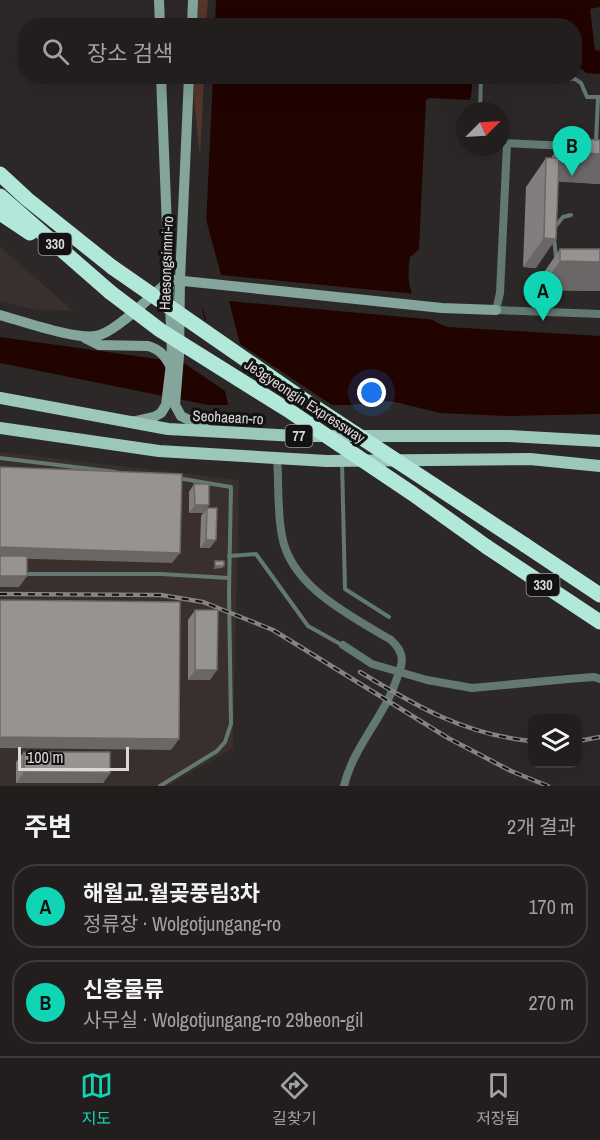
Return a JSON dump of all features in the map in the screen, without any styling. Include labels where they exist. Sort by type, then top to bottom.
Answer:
[{"type":"highway","name":"Je3gyeongin Expressway","points":[[0,174],[27,200],[112,267],[310,405],[600,595]]},
{"type":"highway","name":"Je3gyeongin Expressway","points":[[0,196],[110,292],[160,330],[291,412],[600,622]]},
{"type":"highway","points":[[0,213],[95,279]]},
{"type":"main road","points":[[159,0],[160,18]]},
{"type":"main road","points":[[192,18],[193,0]]},
{"type":"main road","name":"Haesongsimni-ro","points":[[162,84],[179,356],[175,405],[181,416],[211,432]]},
{"type":"main road","name":"Haesongsimni-ro","points":[[131,422],[161,413],[166,405],[171,367],[188,84]]},
{"type":"main road","points":[[82,337],[99,336],[175,280],[442,308],[496,310]]},
{"type":"main road","points":[[0,315],[82,337],[99,345],[156,348],[163,353],[171,367]]},
{"type":"main road","name":"Seohaean-ro","points":[[0,398],[168,429],[297,436],[509,436],[600,441]]},
{"type":"main road","name":"77","points":[[0,428],[159,451],[342,462],[530,459],[600,466]]},
{"type":"street","points":[[510,143],[574,146]]},
{"type":"street","points":[[585,146],[598,146]]},
{"type":"street","points":[[504,156],[500,293],[496,310],[600,314]]},
{"type":"street","points":[[277,458],[282,537],[293,564],[319,594],[392,639],[400,648],[401,666],[397,678],[380,717],[347,770],[344,786]]},
{"type":"street","points":[[343,645],[372,664],[428,680],[472,688],[594,677],[600,679]]},
{"type":"lane","points":[[480,102],[481,84]]},
{"type":"lane","points":[[581,84],[587,97],[599,98],[598,146]]},
{"type":"lane","points":[[557,259],[554,240],[556,224],[563,217],[571,215]]},
{"type":"lane","points":[[0,458],[127,473]]},
{"type":"lane","points":[[342,462],[345,589],[388,617]]},
{"type":"lane","points":[[160,786],[217,751],[229,734],[231,724],[229,556],[231,487],[174,478]]},
{"type":"lane","points":[[229,556],[256,554],[308,626],[343,645]]},
{"type":"lane","points":[[27,574],[161,574],[229,579]]},
{"type":"shaded area","points":[[197,0],[208,0],[207,18],[196,18]]},
{"type":"shaded area","points":[[216,0],[600,0],[600,74],[586,73],[582,69],[582,18],[215,18]]},
{"type":"shaded area","points":[[194,84],[204,84],[200,156]]},
{"type":"shaded area","points":[[213,84],[472,84],[469,100],[430,98],[426,100],[419,249],[410,257],[411,291],[420,309],[448,327],[600,336],[600,414],[506,416],[440,413],[395,402],[380,401],[352,405],[208,405],[0,363],[0,337],[200,365],[204,317],[202,308],[205,300],[217,296],[226,287],[204,269]]},
{"type":"shaded area","points":[[0,246],[73,311],[32,309],[0,301]]},
{"type":"shaded area","points":[[0,452],[239,480],[233,748],[167,786],[0,786]]},
{"type":"pier","points":[[600,7],[600,51],[595,50],[590,9]]},
{"type":"pier","points":[[204,212],[221,275],[415,294],[421,307],[436,320],[229,301],[240,344],[335,407],[229,408],[225,391],[178,359],[197,362],[201,318],[206,320],[201,302],[208,292],[219,293],[223,286],[202,273]]},
{"type":"building","points":[[565,138],[600,140],[600,154],[564,151]]},
{"type":"building","points":[[546,158],[559,158],[556,239],[544,238]]},
{"type":"building","points":[[560,249],[600,249],[600,262],[560,261]]},
{"type":"building","points":[[0,467],[182,474],[180,553],[0,547]]},
{"type":"building","points":[[194,484],[209,484],[209,505],[195,505]]},
{"type":"building","points":[[207,508],[217,508],[216,540],[206,540]]},
{"type":"building","points":[[0,556],[27,556],[27,576],[0,576]]},
{"type":"building","points":[[215,561],[224,561],[224,566],[215,566]]},
{"type":"building","points":[[0,600],[180,602],[179,739],[0,737]]},
{"type":"building","points":[[195,610],[218,610],[217,670],[195,670]]},
{"type":"building","points":[[24,752],[110,752],[110,773],[24,772]]},
{"type":"railway","points":[[0,594],[161,595],[203,602],[273,630],[448,738],[511,771],[548,786]]},
{"type":"railway","points":[[360,672],[442,717],[485,732],[528,740]]},
{"type":"railway","points":[[582,740],[600,737]]},
{"type":"place","name":"신흥물류","points":[[572,176]]},
{"type":"place","name":"해월교.월곶풍림3차","points":[[543,321]]}]
